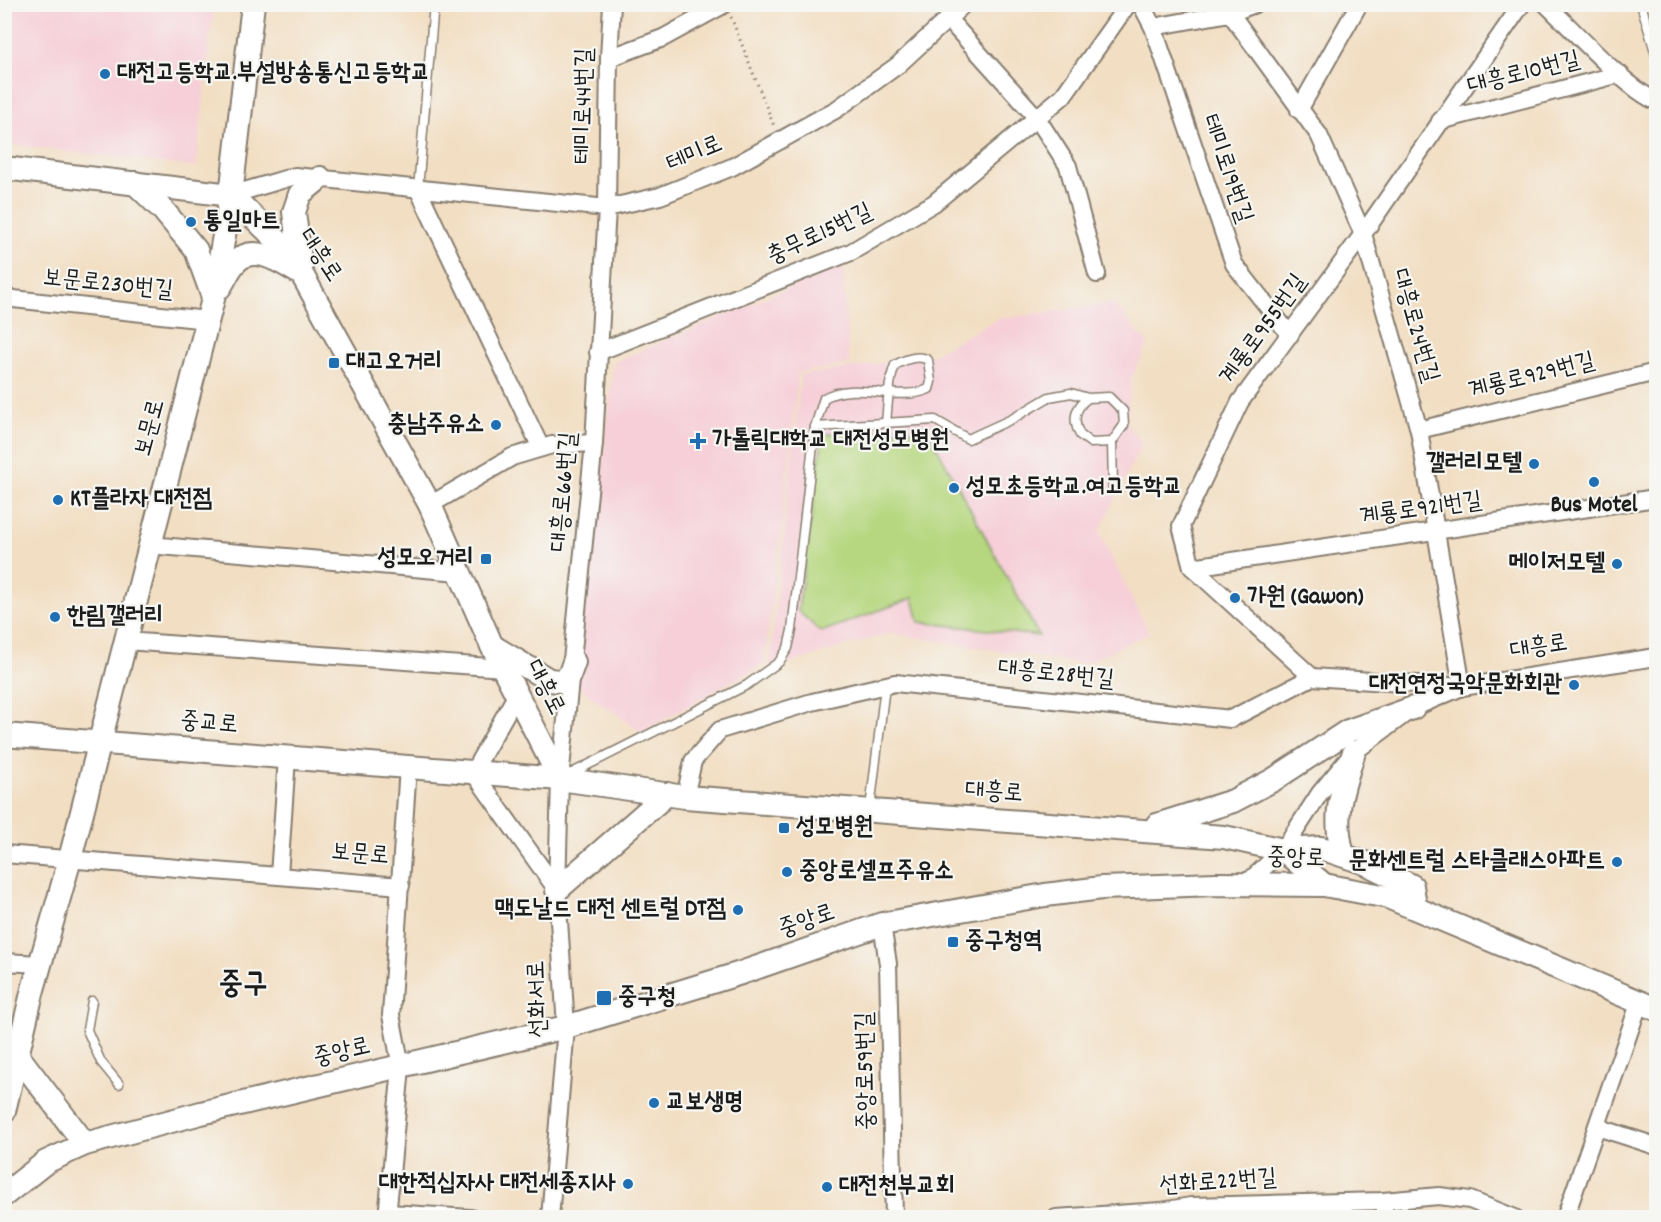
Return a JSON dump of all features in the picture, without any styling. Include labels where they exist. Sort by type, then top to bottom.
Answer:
[{"type":"main road","name":"보문로","points":[[4,1111],[14,1046],[41,964],[70,859],[210,309],[231,195],[253,4]]},
{"type":"main road","points":[[4,168],[231,195]]},
{"type":"main road","points":[[302,275],[294,212],[300,194],[320,178]]},
{"type":"main road","points":[[135,183],[163,210],[196,250],[210,309]]},
{"type":"main road","name":"대흥로","points":[[231,195],[290,253],[430,505],[492,646],[560,779],[676,796],[869,813],[1137,829],[1224,837],[1283,850],[1324,885]]},
{"type":"main road","points":[[210,309],[235,262],[243,256],[270,255],[302,275]]},
{"type":"main road","points":[[492,646],[549,680],[561,681],[569,676],[574,662]]},
{"type":"main road","points":[[1137,829],[1179,820],[1233,801],[1273,780],[1348,731],[1413,708]]},
{"type":"main road","name":"중교로","points":[[4,735],[560,779]]},
{"type":"main road","points":[[1343,855],[1337,833],[1337,805],[1354,752]]},
{"type":"main road","points":[[558,890],[676,796]]},
{"type":"main road","points":[[1283,850],[1321,848],[1343,855],[1412,885],[1415,906]]},
{"type":"main road","name":"중앙로","points":[[4,1195],[46,1162],[85,1144],[201,1113],[566,1027],[741,974],[882,924],[1034,897],[1102,888],[1246,884],[1324,885],[1388,897],[1415,906],[1648,1005]]},
{"type":"main road","points":[[14,1046],[85,1144]]},
{"type":"street","name":"테미로44번길","points":[[607,208],[612,4]]},
{"type":"street","name":"테미로","points":[[231,195],[295,176],[607,208],[660,196],[732,166],[837,109],[898,65],[964,4]]},
{"type":"street","name":"충무로15번길","points":[[598,352],[851,252],[934,203],[1063,96],[1128,4]]},
{"type":"street","name":"테미로19번길","points":[[1142,4],[1153,27],[1234,264],[1290,335]]},
{"type":"street","points":[[1153,27],[1255,4]]},
{"type":"street","points":[[1299,110],[1359,4]]},
{"type":"street","name":"계룡로955번길","points":[[1192,567],[1181,526],[1240,402],[1363,234],[1522,4]]},
{"type":"street","name":"대흥로10번길","points":[[1546,4],[1647,98],[1656,101]]},
{"type":"street","name":"대흥로24번길","points":[[1233,9],[1299,110],[1319,135],[1363,234],[1419,430],[1462,687]]},
{"type":"street","points":[[609,58],[728,10]]},
{"type":"street","points":[[949,20],[1036,118],[1068,166],[1098,274]]},
{"type":"street","name":"대흥로10번길","points":[[1440,121],[1620,74]]},
{"type":"street","points":[[418,189],[541,448]]},
{"type":"street","name":"대흥로66번길","points":[[560,779],[574,662],[594,443],[607,208]]},
{"type":"street","name":"보문로230번길","points":[[4,298],[210,309]]},
{"type":"street","name":"계룡로929번길","points":[[1419,430],[1656,372]]},
{"type":"street","points":[[430,505],[512,457],[552,445],[594,443]]},
{"type":"street","name":"계룡로921번길","points":[[1192,567],[1656,498]]},
{"type":"street","points":[[149,545],[459,572]]},
{"type":"street","points":[[1192,567],[1312,677],[1462,687]]},
{"type":"street","points":[[125,641],[504,668]]},
{"type":"street","name":"대흥로","points":[[1283,850],[1320,793],[1354,752],[1413,708],[1462,687],[1656,657]]},
{"type":"street","name":"대흥로28번길","points":[[676,796],[693,761],[720,730],[812,702],[885,686],[907,684],[1231,719],[1312,677]]},
{"type":"street","points":[[517,694],[473,772],[558,890]]},
{"type":"street","points":[[279,876],[287,757]]},
{"type":"street","points":[[408,767],[391,1014],[400,1067],[388,1215],[471,1218]]},
{"type":"street","name":"선화서로","points":[[550,1218],[566,1027],[558,890],[560,779]]},
{"type":"street","points":[[1246,884],[1283,850]]},
{"type":"street","points":[[4,854],[70,859]]},
{"type":"street","name":"보문로","points":[[70,859],[401,886]]},
{"type":"street","name":"중앙로59번길","points":[[882,924],[888,964],[894,1218]]},
{"type":"street","points":[[4,962],[41,964]]},
{"type":"street","name":"중앙로","points":[[1565,1218],[1597,1127],[1648,1005]]},
{"type":"street","points":[[1597,1127],[1656,1146]]},
{"type":"street","name":"선화로22번길","points":[[1056,1218],[1162,1214],[1191,1206],[1384,1209],[1449,1198],[1470,1200],[1515,1218]]},
{"type":"lane","points":[[418,189],[434,4]]},
{"type":"lane","points":[[1641,4],[1656,55]]},
{"type":"lane","points":[[560,779],[747,685],[779,662],[788,648],[792,630],[814,427],[824,398],[833,392],[889,392],[923,391],[929,389],[932,382],[928,360],[923,357],[904,360],[895,365],[889,392],[886,423]]},
{"type":"lane","points":[[814,427],[935,420],[968,439],[1012,419],[1050,397],[1071,393],[1088,398],[1109,396],[1123,411],[1124,425],[1112,442],[1113,487]]},
{"type":"lane","points":[[1088,398],[1078,408],[1077,428],[1091,443],[1112,442]]},
{"type":"lane","points":[[869,813],[885,686]]},
{"type":"lane","points":[[92,1000],[87,1030],[101,1062],[119,1083]]},
{"type":"path","points":[[728,10],[780,141]]},
{"type":"shaded area","name":"대전고등학교.부설방송통신고등학교","points":[[5,4],[214,5],[196,167],[5,144]]},
{"type":"shaded area","name":"가톨릭대학교 대전성모병원","points":[[843,265],[849,364],[798,373],[784,510],[764,664],[641,732],[577,686],[614,362]]},
{"type":"shaded area","name":"성모초등학교.여고등학교","points":[[1114,303],[1148,344],[1131,379],[1127,424],[1142,443],[1099,532],[1149,633],[1084,664],[890,633],[769,669],[801,375],[930,356],[997,319]]},
{"type":"green space","points":[[927,429],[1039,636],[919,622],[913,598],[821,632],[798,611],[823,434]]},
{"type":"green space","points":[[1354,1207],[1371,1217],[1233,1218]]},
{"type":"place","name":"대전고등학교.부설방송통신고등학교","points":[[105,74]]},
{"type":"place","name":"통일마트","points":[[191,222]]},
{"type":"place","name":"대고오거리","points":[[334,363]]},
{"type":"place","name":"충남주유소","points":[[496,425]]},
{"type":"place","name":"가톨릭대학교 대전성모병원","points":[[698,441]]},
{"type":"place","name":"갤러리모텔","points":[[1534,464]]},
{"type":"place","name":"Bus Motel","points":[[1594,482]]},
{"type":"place","name":"성모초등학교.여고등학교","points":[[954,488]]},
{"type":"place","name":"KT플라자 대전점","points":[[58,500]]},
{"type":"place","name":"성모오거리","points":[[486,559]]},
{"type":"place","name":"메이저모텔","points":[[1617,564]]},
{"type":"place","name":"가원 (Gawon)","points":[[1235,598]]},
{"type":"place","name":"한림갤러리","points":[[55,617]]},
{"type":"place","name":"대전연정국악문화회관","points":[[1574,685]]},
{"type":"place","name":"성모병원","points":[[784,828]]},
{"type":"place","name":"문화센트럴 스타클래스아파트","points":[[1617,862]]},
{"type":"place","name":"중앙로셀프주유소","points":[[787,872]]},
{"type":"place","name":"맥도날드 대전 센트럴 DT점","points":[[738,910]]},
{"type":"place","name":"중구청역","points":[[953,942]]},
{"type":"place","name":"중구청","points":[[604,998]]},
{"type":"place","name":"교보생명","points":[[654,1103]]},
{"type":"place","name":"대한적십자사 대전세종지사","points":[[628,1184]]},
{"type":"place","name":"대전천부교회","points":[[827,1187]]},
{"type":"district","name":"중구","points":[[243,986]]}]
